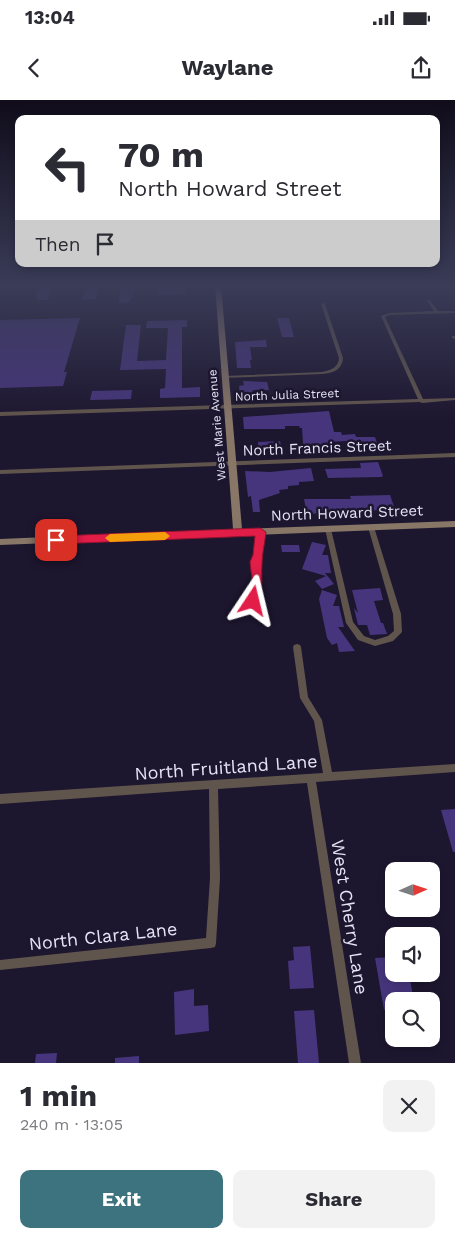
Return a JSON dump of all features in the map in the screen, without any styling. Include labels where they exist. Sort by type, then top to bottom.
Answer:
[{"type":"street","name":"West Marie Avenue","points":[[221,330],[238,532]]},
{"type":"street","points":[[224,377],[322,373],[338,368],[342,358],[332,330]]},
{"type":"street","points":[[388,330],[422,400]]},
{"type":"street","name":"North Julia Street","points":[[0,414],[455,399]]},
{"type":"street","name":"North Francis Street","points":[[0,472],[455,455]]},
{"type":"street","name":"North Howard Street","points":[[0,542],[455,524]]},
{"type":"street","points":[[328,529],[350,624],[361,638],[376,643],[390,639],[398,632],[398,614],[371,527]]},
{"type":"street","points":[[253,601],[258,579],[256,562],[259,555],[260,532]]},
{"type":"street","points":[[297,647],[304,698],[318,720],[328,776]]},
{"type":"street","name":"North Fruitland Lane","points":[[0,799],[455,768]]},
{"type":"street","name":"West Cherry Lane","points":[[311,777],[354,1063]]},
{"type":"street","name":"North Clara Lane","points":[[0,965],[210,943],[215,878],[213,784]]},
{"type":"building","points":[[0,330],[76,330],[64,372],[67,372],[63,386],[0,388]]},
{"type":"building","points":[[125,330],[140,330],[137,361],[166,360],[168,330],[182,330],[182,388],[200,387],[200,397],[160,398],[160,389],[165,388],[166,369],[120,370]]},
{"type":"building","points":[[280,330],[292,330],[294,337],[282,337]]},
{"type":"building","points":[[266,340],[267,347],[250,347],[251,368],[237,368],[235,342]]},
{"type":"building","points":[[243,381],[267,382],[269,390],[253,390],[251,398],[243,398],[240,395],[239,386],[244,385]]},
{"type":"building","points":[[132,390],[131,399],[90,400],[92,391]]},
{"type":"building","points":[[329,411],[334,432],[341,432],[342,435],[355,434],[356,437],[375,437],[377,443],[372,443],[373,447],[351,448],[346,441],[329,442],[330,445],[314,445],[315,449],[308,449],[307,444],[303,444],[302,428],[299,426],[285,426],[285,429],[244,429],[243,417]]},
{"type":"building","points":[[280,441],[282,450],[259,451],[258,442]]},
{"type":"building","points":[[378,462],[383,476],[381,477],[328,478],[325,469],[361,468],[360,463]]},
{"type":"building","points":[[311,468],[314,481],[299,482],[299,485],[288,486],[288,489],[279,490],[280,493],[259,500],[260,512],[253,512],[251,496],[248,497],[245,471],[270,472]]},
{"type":"building","points":[[390,495],[395,509],[365,511],[365,513],[358,513],[360,519],[353,520],[351,512],[307,514],[304,499],[351,499],[350,496]]},
{"type":"building","points":[[312,542],[326,545],[322,555],[328,555],[331,573],[325,573],[334,584],[322,589],[315,581],[326,576],[302,569]]},
{"type":"building","points":[[281,545],[299,545],[300,552],[282,552]]},
{"type":"building","points":[[380,588],[383,600],[374,601],[381,623],[383,623],[387,634],[370,635],[367,625],[358,625],[354,608],[358,613],[352,590]]},
{"type":"building","points":[[322,590],[337,595],[333,606],[339,606],[344,627],[338,627],[355,651],[339,652],[337,643],[332,645],[327,638],[319,599]]},
{"type":"building","points":[[455,809],[455,852],[453,852],[441,810]]},
{"type":"building","points":[[310,946],[314,988],[290,989],[288,961],[294,960],[293,947]]},
{"type":"building","points":[[385,957],[385,982],[410,982],[412,992],[385,992],[385,1010],[384,1010],[375,958]]},
{"type":"building","points":[[194,989],[194,1006],[208,1005],[209,1031],[175,1035],[174,992]]},
{"type":"building","points":[[314,1010],[319,1063],[298,1063],[294,1011]]},
{"type":"building","points":[[57,1053],[56,1063],[35,1063],[36,1054]]},
{"type":"building","points":[[139,1056],[139,1063],[115,1063],[115,1058]]},
{"type":"slow traffic","points":[[110,538],[165,536]]},
{"type":"route","points":[[56,540],[260,532],[259,555],[256,562],[258,579],[253,601]]}]
